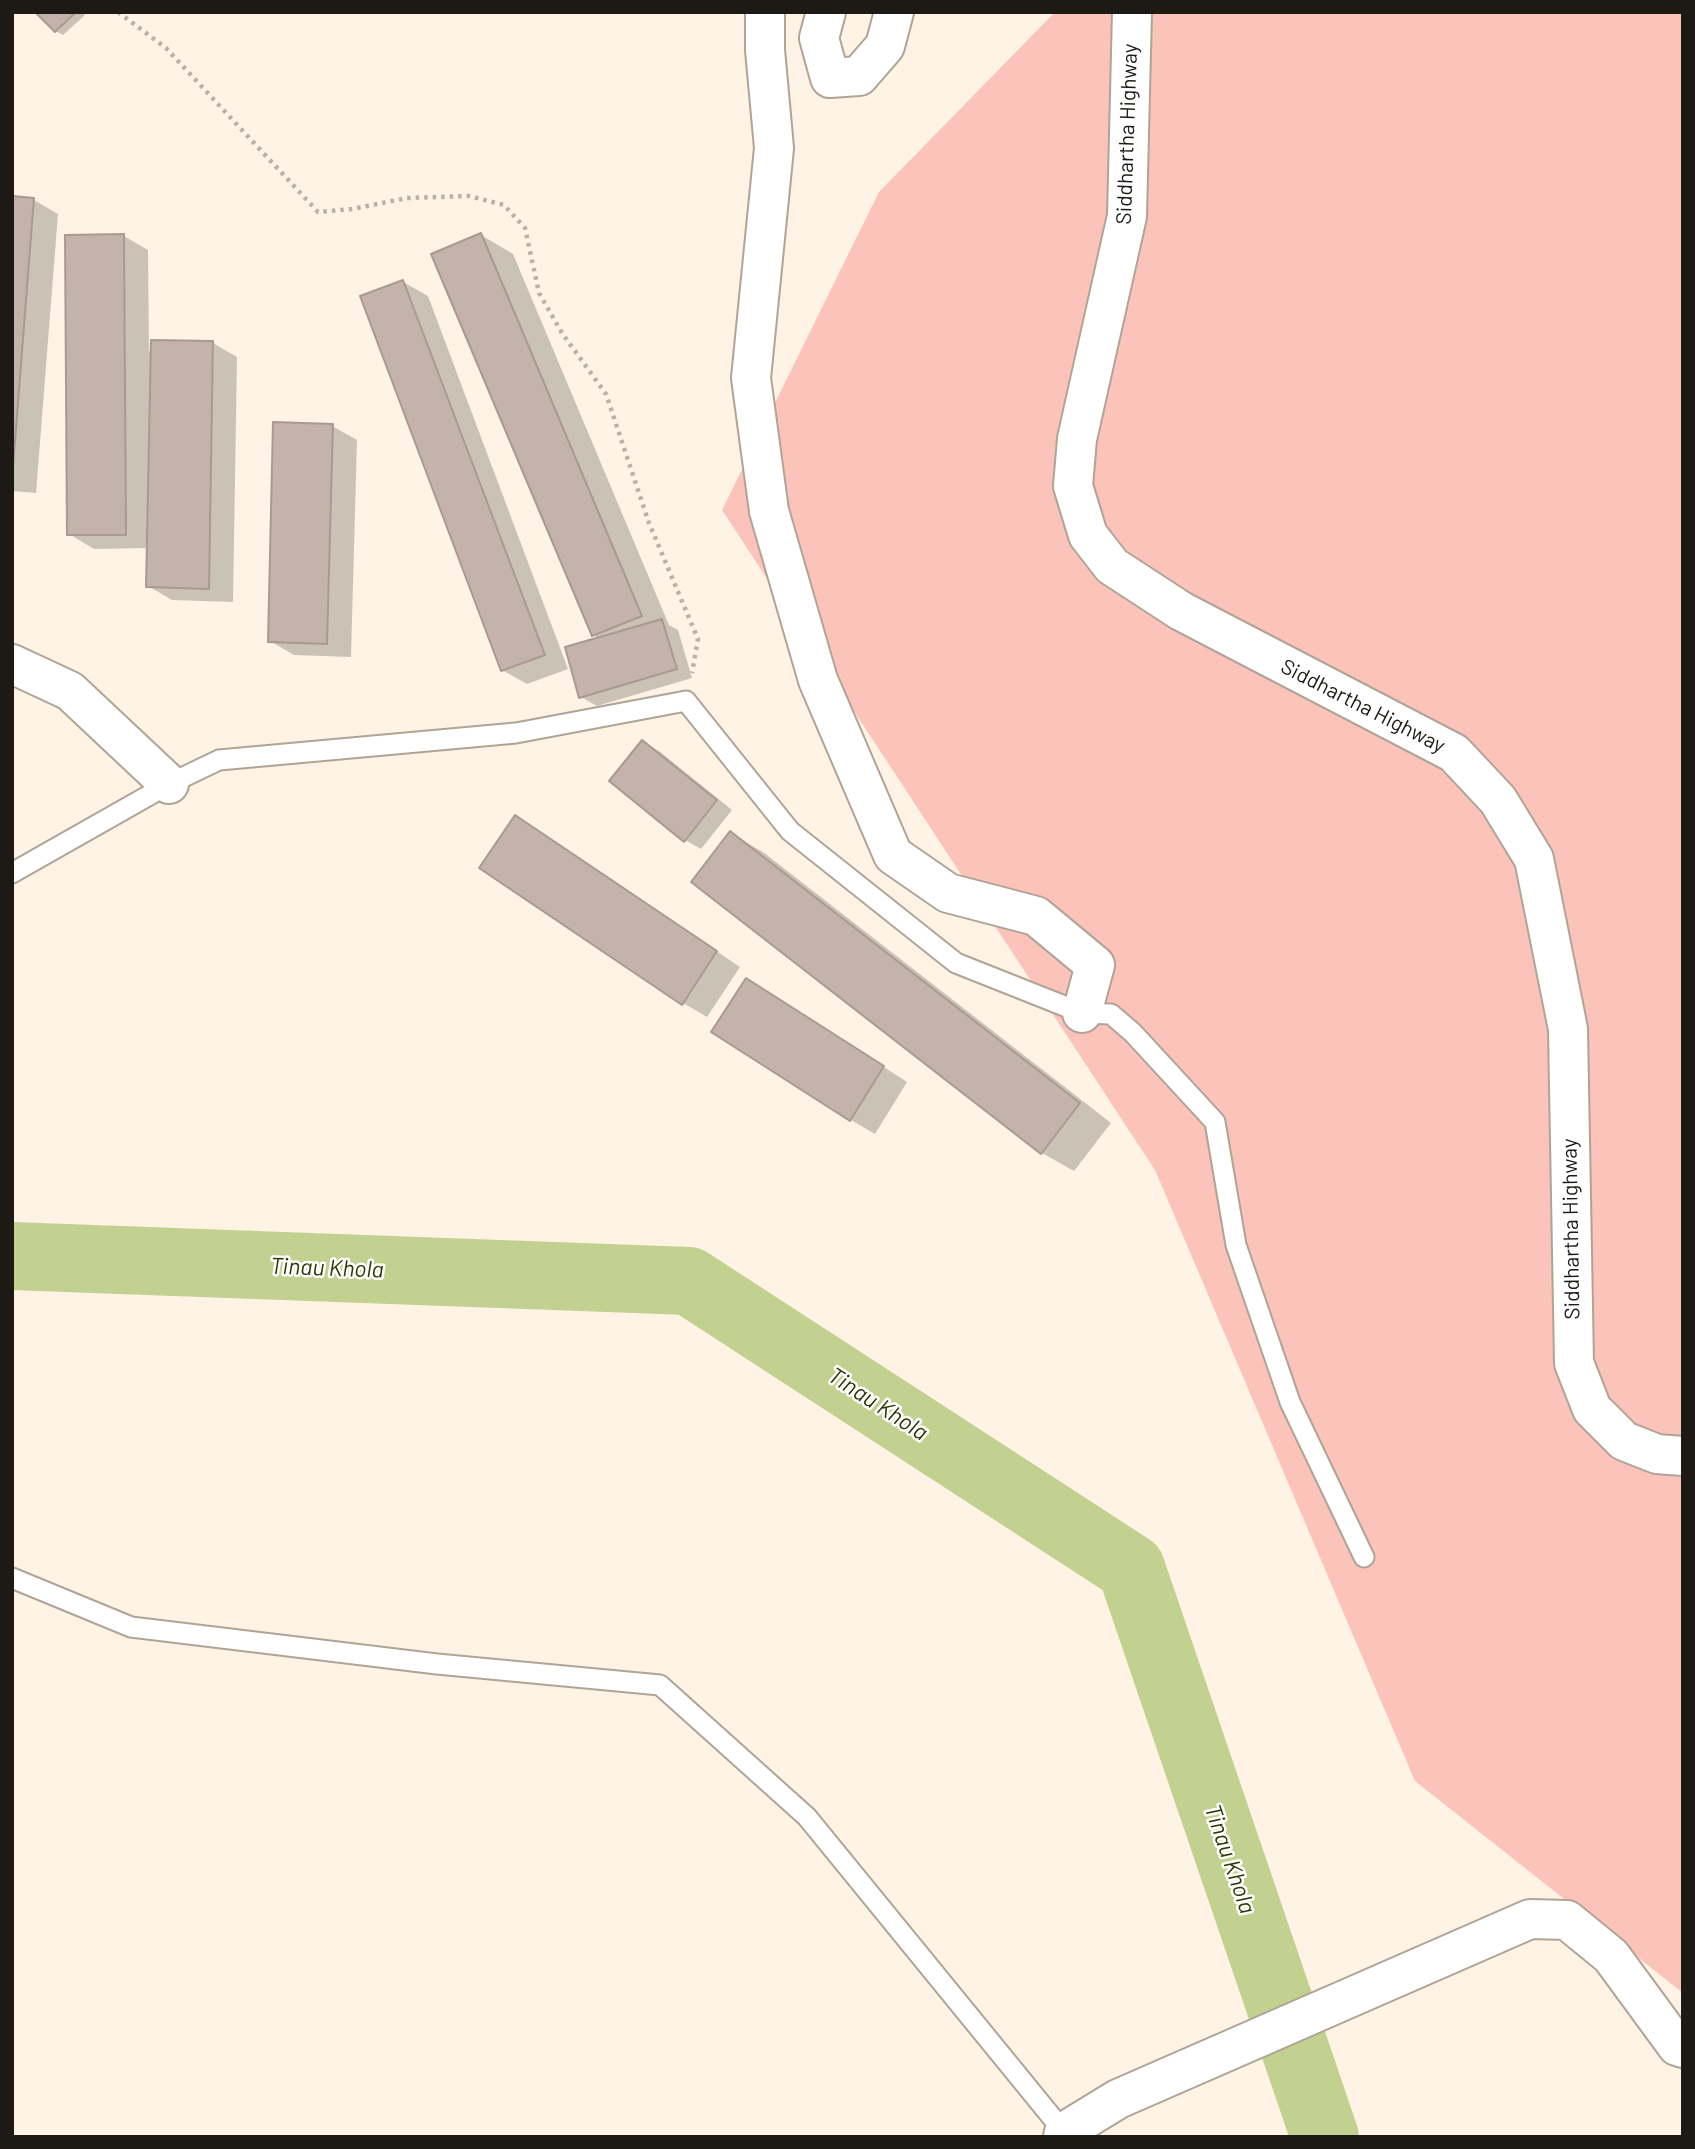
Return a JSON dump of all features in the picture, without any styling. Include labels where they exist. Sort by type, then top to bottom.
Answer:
[{"type":"main road","points":[[765,12],[765,50],[774,148],[751,378],[769,511],[818,680],[893,855],[948,893],[1036,916],[1095,965],[1082,1013]]},
{"type":"main road","points":[[825,12],[819,38],[830,78],[859,76],[885,46],[894,12]]},
{"type":"main road","name":"Siddhartha Highway","points":[[1132,12],[1127,216],[1077,439],[1073,486],[1088,535],[1112,566],[1181,611],[1454,753],[1497,800],[1534,859],[1568,1028],[1574,1363],[1592,1409],[1624,1441],[1657,1454],[1683,1457]]},
{"type":"main road","points":[[12,664],[70,691],[169,784]]},
{"type":"main road","points":[[1063,2134],[1118,2099],[1530,1919],[1567,1920],[1611,1956],[1677,2046],[1683,2048]]},
{"type":"lane","points":[[12,873],[169,784],[219,760],[516,733],[686,701],[790,831],[956,963],[1082,1013],[1111,1014],[1133,1033],[1215,1122],[1236,1245],[1290,1402],[1364,1558]]},
{"type":"lane","points":[[12,1578],[131,1627],[437,1664],[660,1685],[807,1817],[1063,2134]]},
{"type":"path","points":[[118,12],[166,48],[318,212],[352,209],[407,198],[469,196],[504,205],[525,228],[539,293],[562,333],[606,394],[649,523],[698,639],[686,701]]},
{"type":"shaded area","points":[[1055,12],[1683,12],[1683,1993],[1415,1781],[1155,1170],[722,510],[879,192]]},
{"type":"building","points":[[35,12],[76,12],[55,32]]},
{"type":"building","points":[[12,196],[34,198],[12,480]]},
{"type":"building","points":[[481,233],[642,616],[592,636],[431,254]]},
{"type":"building","points":[[124,234],[126,535],[67,535],[65,235]]},
{"type":"building","points":[[403,280],[545,655],[501,671],[360,296]]},
{"type":"building","points":[[151,340],[213,341],[209,589],[146,587]]},
{"type":"building","points":[[273,422],[333,424],[327,644],[268,642]]},
{"type":"building","points":[[662,619],[677,669],[579,698],[565,647]]},
{"type":"building","points":[[642,740],[717,800],[684,842],[609,781]]},
{"type":"building","points":[[515,815],[717,951],[682,1005],[479,868]]},
{"type":"building","points":[[730,831],[1080,1103],[1041,1154],[691,882]]},
{"type":"building","points":[[746,978],[884,1066],[850,1121],[711,1032]]},
{"type":"waterway","name":"Tinau Khola","points":[[12,1256],[689,1281],[1131,1568],[1325,2137]]}]
